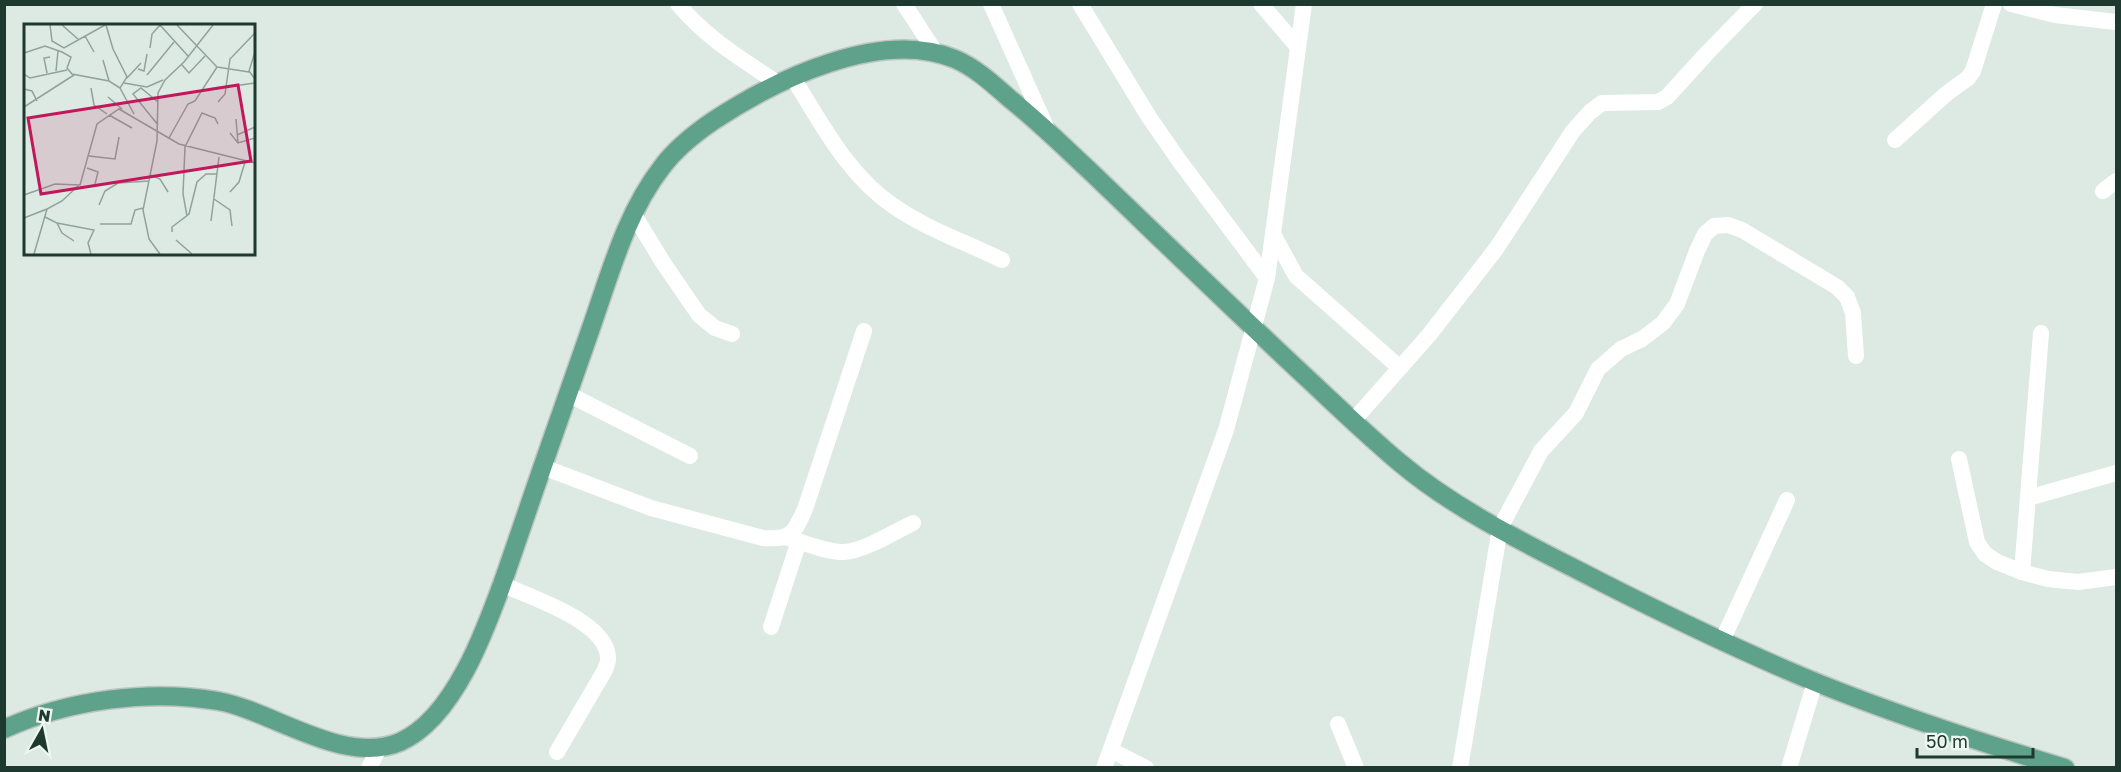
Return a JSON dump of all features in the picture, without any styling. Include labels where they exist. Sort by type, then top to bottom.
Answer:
[{"type":"main road","points":[[4,729],[47,711],[74,705],[160,696],[224,702],[257,712],[326,740],[356,747],[379,748],[401,741],[424,727],[461,679],[491,615],[620,248],[634,215],[659,171],[686,141],[716,119],[786,81],[856,55],[902,50],[936,53],[958,60],[981,75],[1047,129],[1353,421],[1402,465],[1436,490],[1500,528],[1722,641],[1815,682],[1950,732],[2063,767]]},
{"type":"street","points":[[678,4],[694,24],[712,38],[786,81],[841,154],[867,183],[894,207],[1002,260]]},
{"type":"street","points":[[904,4],[936,53]]},
{"type":"street","points":[[991,4],[1047,129]]},
{"type":"street","points":[[1080,4],[1149,117],[1267,278]]},
{"type":"street","points":[[1260,4],[1297,46]]},
{"type":"street","points":[[1104,768],[1226,430],[1267,278],[1304,4]]},
{"type":"street","points":[[1353,421],[1429,335],[1496,249],[1573,131],[1590,112],[1602,103],[1658,102],[1667,97],[1755,4]]},
{"type":"street","points":[[1895,140],[1946,94],[1968,78],[1973,71],[1994,4]]},
{"type":"street","points":[[2011,4],[2055,15],[2116,22]]},
{"type":"street","points":[[634,215],[699,315],[715,328],[732,334]]},
{"type":"street","points":[[1459,764],[1500,528],[1541,452],[1576,413],[1598,369],[1621,349],[1642,339],[1663,323],[1677,304],[1705,234],[1714,226],[1728,225],[1742,230],[1837,287],[1847,297],[1853,313],[1856,356]]},
{"type":"street","points":[[1273,233],[1296,276],[1400,368]]},
{"type":"street","points":[[771,627],[792,539],[805,509],[864,332]]},
{"type":"street","points":[[2022,572],[2041,333]]},
{"type":"street","points":[[568,394],[690,456]]},
{"type":"street","points":[[1959,459],[1977,542],[1985,554],[1997,562],[2022,572],[2048,579],[2078,582],[2116,578]]},
{"type":"street","points":[[543,467],[651,508],[763,538],[792,539],[844,552],[862,547],[913,523]]},
{"type":"street","points":[[2028,498],[2116,473]]},
{"type":"street","points":[[1722,641],[1787,500]]},
{"type":"street","points":[[501,584],[584,621],[605,644],[609,658],[604,670],[557,752]]},
{"type":"street","points":[[1789,768],[1815,682]]},
{"type":"street","points":[[1338,724],[1356,768]]},
{"type":"street","points":[[369,768],[379,748]]},
{"type":"street","points":[[1111,750],[1146,768]]}]
